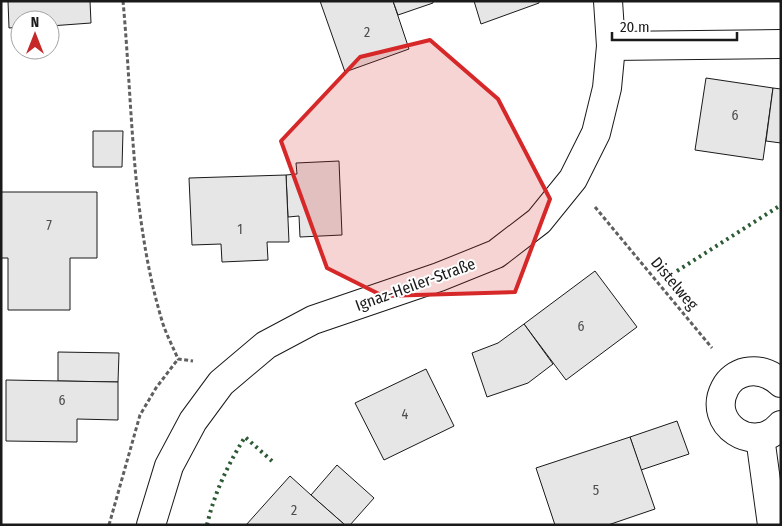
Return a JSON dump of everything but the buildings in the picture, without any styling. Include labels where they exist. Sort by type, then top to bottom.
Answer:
[{"type":"street","name":"Ignaz-Heiler-Straße","points":[[151,525],[169,466],[193,421],[221,383],[266,345],[313,320],[439,277],[496,254],[540,221],[573,179],[596,133],[607,88],[612,46],[608,1]]},
{"type":"street","points":[[612,46],[781,44]]},
{"type":"street","points":[[772,525],[771,431],[749,438],[738,434],[729,427],[723,417],[720,406],[722,394],[727,384],[735,376],[745,372],[765,372],[781,383]]},
{"type":"path","points":[[123,1],[136,176],[145,248],[164,325],[178,359]]},
{"type":"path","name":"Distelweg","points":[[595,206],[735,376]]},
{"type":"path","points":[[178,359],[198,362],[221,383]]},
{"type":"path","points":[[109,525],[140,415],[156,388],[178,359]]},
{"type":"highlighted area","points":[[430,40],[498,99],[550,199],[515,292],[383,296],[327,268],[281,141],[360,57]]},
{"type":"hedge","points":[[677,271],[781,205]]},
{"type":"hedge","points":[[207,525],[222,479],[245,437],[272,461]]}]
